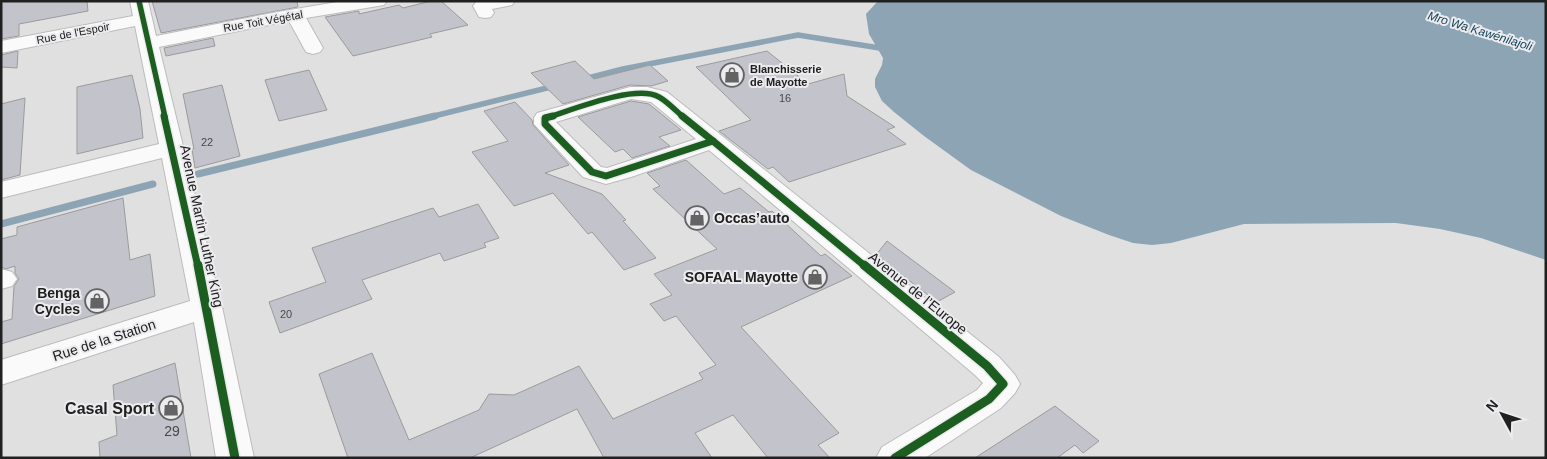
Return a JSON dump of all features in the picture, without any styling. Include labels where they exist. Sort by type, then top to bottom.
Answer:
[{"type":"street","name":"Rue Toit Végétal","points":[[150,43],[295,14],[378,1]]},
{"type":"street","points":[[485,13],[482,6],[506,1]]},
{"type":"street","name":"Avenue Martin Luther King","points":[[142,10],[207,307],[235,458]]},
{"type":"street","name":"Rue de l'Espoir","points":[[1,47],[142,10]]},
{"type":"street","points":[[295,14],[312,48]]},
{"type":"street","name":"Avenue de l’Europe","points":[[713,141],[606,176],[592,172],[545,124],[545,118],[630,93],[647,93],[659,97],[713,141],[987,366],[1003,384],[989,399],[895,458]]},
{"type":"street","points":[[1,190],[177,170]]},
{"type":"street","name":"Rue de la Station","points":[[1,373],[207,307]]},
{"type":"water","name":"Mro Wa Kawénilajoli","points":[[878,1],[1546,1],[1546,260],[1481,238],[1440,229],[1396,223],[1244,224],[1171,243],[1152,245],[1133,243],[1109,235],[1061,216],[971,170],[924,136],[882,101],[875,87],[875,79],[882,65],[883,58],[869,34],[866,14]]},
{"type":"building","points":[[1,1],[87,1],[88,11],[19,24],[19,36],[1,39]]},
{"type":"building","points":[[152,1],[297,1],[298,7],[161,33]]},
{"type":"building","points":[[431,1],[441,1],[468,25],[430,34],[432,37],[353,56],[325,17],[359,11],[359,14],[399,5],[403,8]]},
{"type":"building","points":[[213,38],[215,46],[166,56],[164,48]]},
{"type":"building","points":[[18,51],[17,68],[1,67],[1,55]]},
{"type":"building","points":[[767,51],[808,84],[844,74],[847,96],[895,127],[887,130],[906,144],[789,182],[773,167],[768,169],[719,131],[751,120],[696,67]]},
{"type":"building","points":[[575,61],[594,79],[650,65],[668,81],[651,86],[630,85],[563,104],[531,73]]},
{"type":"building","points":[[309,70],[327,110],[279,121],[265,80]]},
{"type":"building","points":[[132,75],[140,109],[143,138],[77,154],[77,87]]},
{"type":"building","points":[[222,85],[240,156],[195,168],[192,149],[194,149],[183,94]]},
{"type":"building","points":[[25,98],[20,175],[1,180],[1,104]]},
{"type":"building","points":[[631,101],[649,104],[681,130],[659,137],[670,146],[632,158],[623,149],[615,152],[578,117]]},
{"type":"building","points":[[515,102],[569,165],[545,173],[602,194],[626,220],[623,221],[656,258],[624,270],[592,232],[588,234],[553,193],[514,206],[472,152],[508,141],[484,111]]},
{"type":"building","points":[[686,160],[724,194],[740,188],[769,212],[772,211],[821,256],[825,254],[852,276],[741,327],[839,433],[818,445],[830,458],[768,458],[733,415],[695,433],[712,458],[604,458],[577,409],[470,458],[348,458],[319,374],[372,353],[409,440],[479,410],[489,394],[514,395],[579,366],[613,419],[703,379],[699,373],[716,365],[676,316],[664,321],[650,304],[672,295],[654,274],[717,249],[653,189],[660,186],[647,173]]},
{"type":"building","points":[[123,198],[130,260],[150,254],[155,296],[1,344],[1,322],[12,319],[14,286],[19,279],[15,273],[15,266],[6,269],[1,267],[1,239],[17,235],[17,227]]},
{"type":"building","points":[[478,204],[499,238],[484,243],[486,247],[444,261],[440,253],[362,280],[372,299],[280,333],[269,302],[326,282],[312,248],[433,208],[439,217]]},
{"type":"building","points":[[887,241],[955,292],[937,302],[876,255]]},
{"type":"building","points":[[175,363],[191,458],[100,458],[99,442],[117,435],[113,385]]},
{"type":"building","points":[[1055,406],[1099,441],[1083,453],[1075,445],[1057,458],[975,458]]},
{"type":"waterway","points":[[584,79],[623,69],[798,35],[886,49]]},
{"type":"waterway","points":[[430,117],[555,86]]},
{"type":"waterway","points":[[198,174],[435,116]]},
{"type":"waterway","points":[[1,224],[153,184]]},
{"type":"cycle path","points":[[139,1],[207,307],[235,458]]},
{"type":"cycle path","points":[[713,141],[622,172],[606,176],[592,172],[545,124],[545,118],[630,93],[647,93],[659,97],[987,366],[1003,384],[989,399],[895,458]]},
{"type":"place","name":"Blanchisserie de Mayotte","points":[[732,75]]},
{"type":"place","name":"Occas’auto","points":[[697,218]]},
{"type":"place","name":"SOFAAL Mayotte","points":[[815,277]]},
{"type":"place","name":"Benga Cycles","points":[[97,301]]},
{"type":"place","name":"Casal Sport","points":[[171,408]]}]
